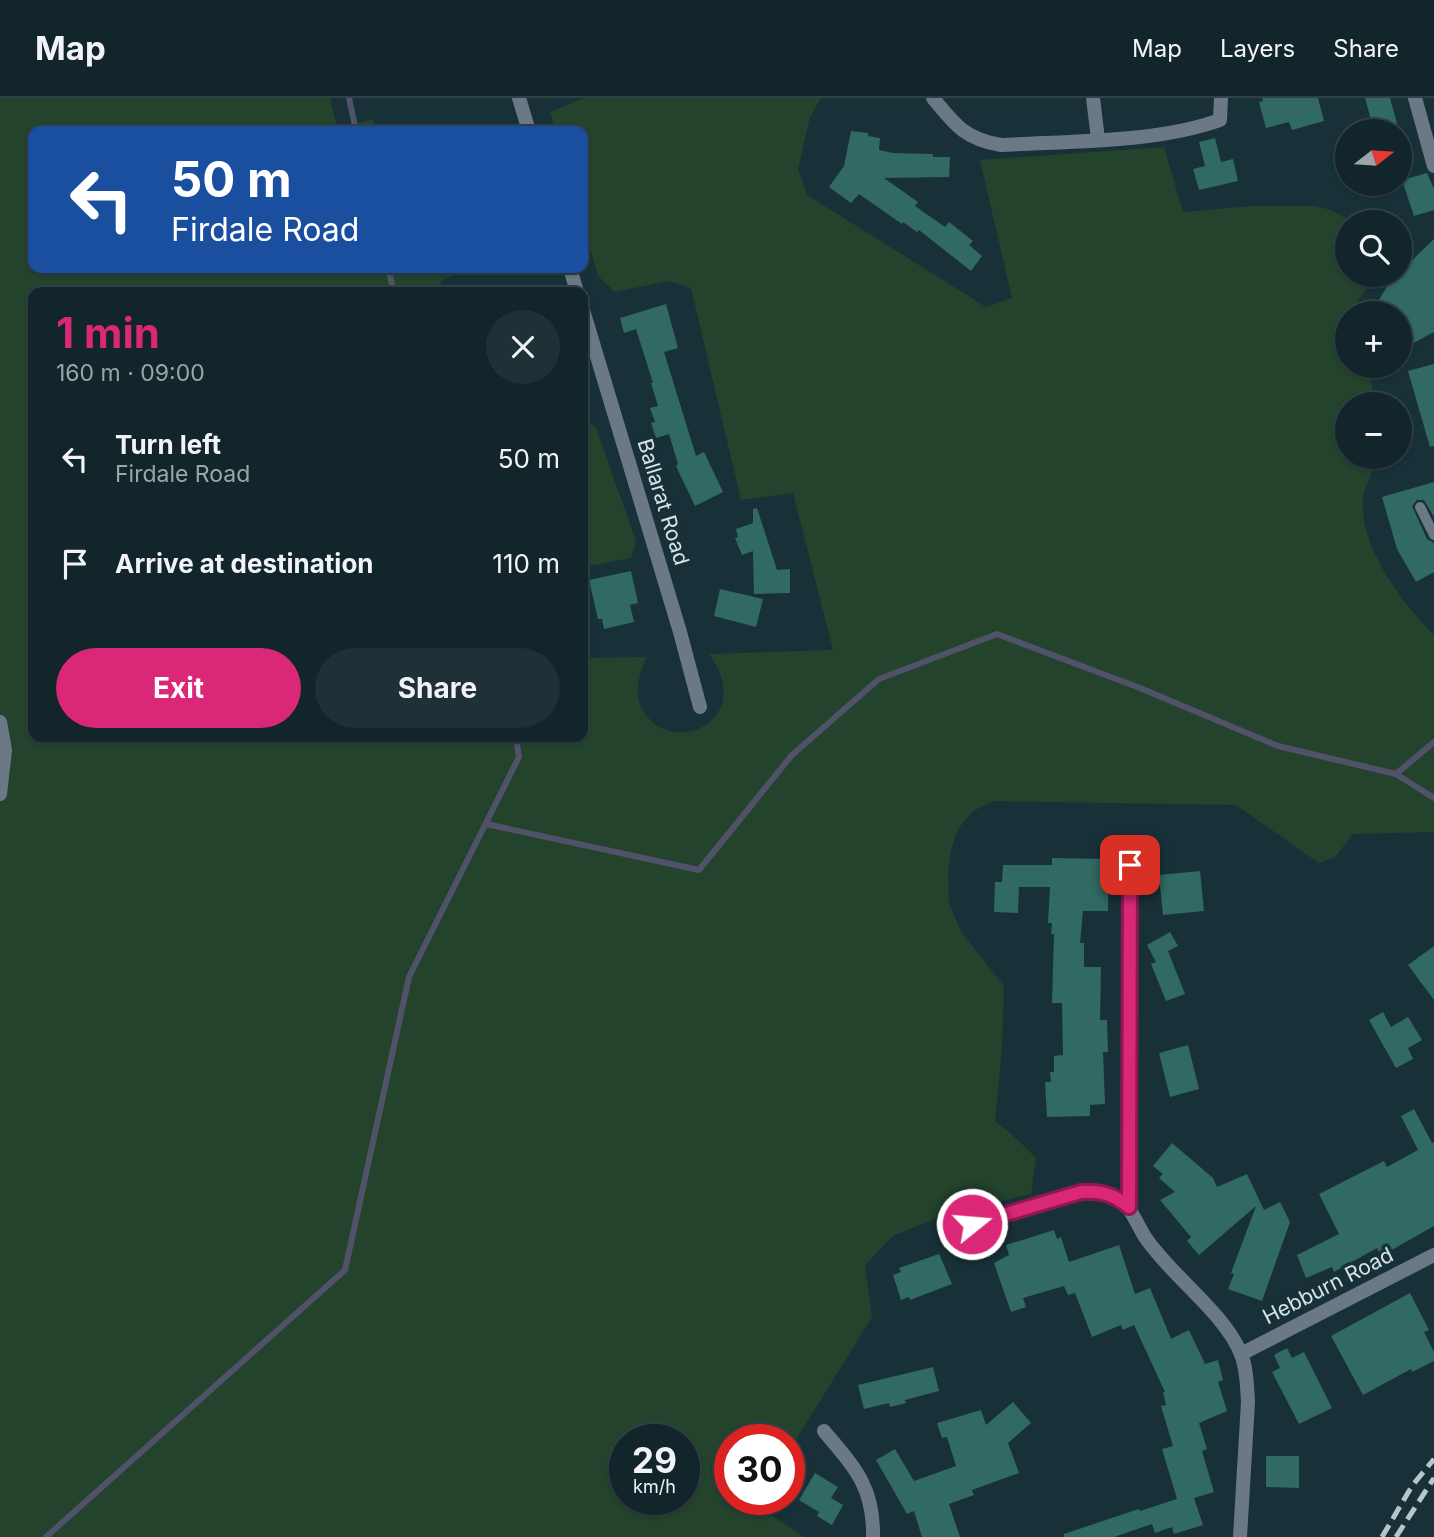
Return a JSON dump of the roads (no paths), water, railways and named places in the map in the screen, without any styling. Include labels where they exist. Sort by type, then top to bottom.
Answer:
[{"type":"street","points":[[519,98],[527,126]]},
{"type":"street","points":[[933,98],[962,131],[979,142],[1001,145],[1136,136],[1200,127],[1220,120],[1221,98]]},
{"type":"street","points":[[1093,98],[1098,139]]},
{"type":"street","points":[[1415,98],[1434,166]]},
{"type":"street","name":"Ballarat Road","points":[[588,327],[680,632],[699,707]]},
{"type":"street","points":[[0,722],[5,750],[0,794]]},
{"type":"street","points":[[1129,1207],[1130,865]]},
{"type":"street","points":[[946,1232],[1081,1192],[1100,1191],[1115,1196],[1129,1207],[1157,1253],[1217,1318],[1241,1354],[1248,1402],[1240,1537]]},
{"type":"street","name":"Hebburn Road","points":[[1241,1354],[1434,1255]]},
{"type":"street","points":[[824,1431],[867,1488],[872,1511],[873,1537]]},
{"type":"lane","points":[[1420,507],[1434,536]]},
{"type":"waterway","points":[[349,98],[355,126]]},
{"type":"waterway","points":[[389,273],[393,287]]},
{"type":"waterway","points":[[486,824],[699,870],[792,755],[879,679],[997,634],[1140,688],[1278,746],[1396,774],[1434,742]]},
{"type":"waterway","points":[[46,1537],[345,1270],[409,977],[519,757],[517,742]]},
{"type":"waterway","points":[[1396,774],[1434,798]]},
{"type":"railway","points":[[1382,1537],[1412,1486],[1434,1459]]},
{"type":"railway","points":[[1396,1537],[1434,1478]]}]
